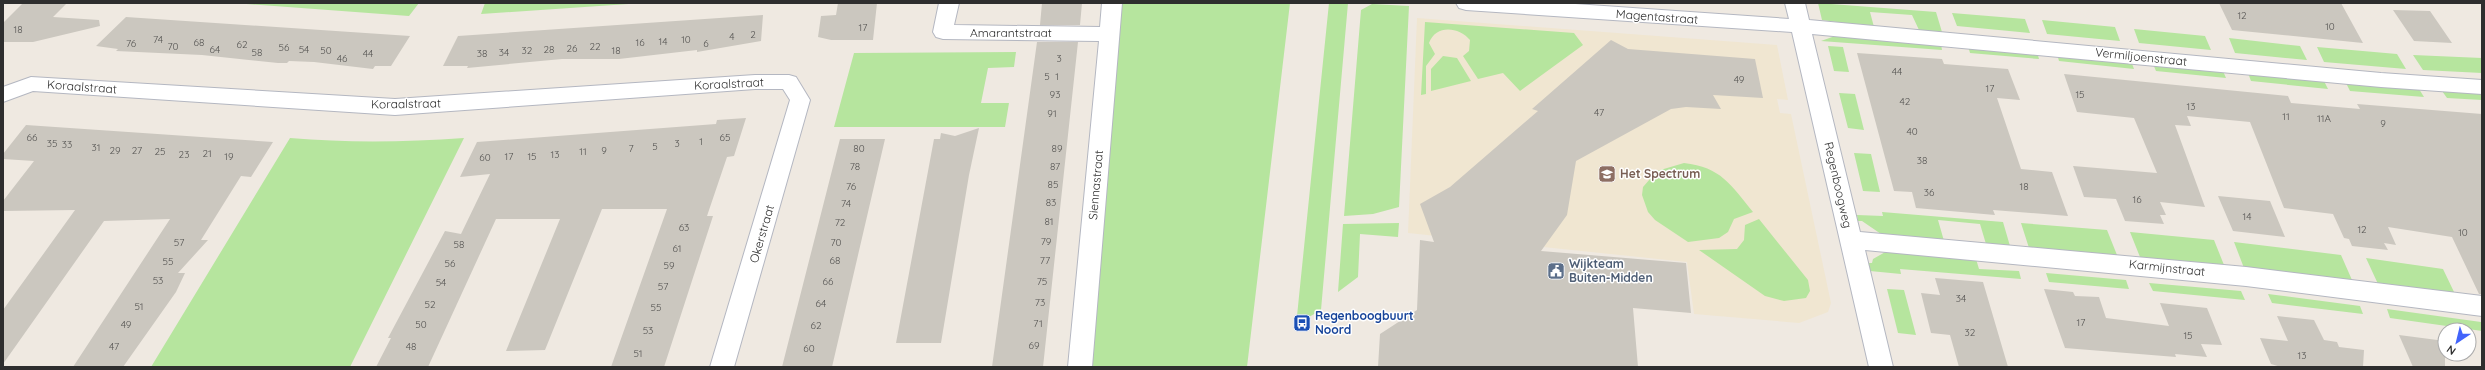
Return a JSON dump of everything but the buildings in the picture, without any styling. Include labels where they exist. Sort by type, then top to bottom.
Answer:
[{"type":"street","name":"Amarantstraat","points":[[949,3],[943,32],[1109,34]]},
{"type":"street","name":"Siennastraat","points":[[1080,367],[1112,3]]},
{"type":"street","name":"Magentastraat","points":[[1466,3],[1800,26]]},
{"type":"street","name":"Regenboogweg","points":[[1795,3],[1881,367]]},
{"type":"street","name":"Vermiljoenstraat","points":[[1800,26],[2381,80],[2482,87]]},
{"type":"street","name":"Koraalstraat","points":[[3,95],[32,84],[394,107],[755,82],[789,82],[800,100]]},
{"type":"street","name":"Okerstraat","points":[[722,367],[800,100]]},
{"type":"street","name":"Karmijnstraat","points":[[1851,240],[2125,263],[2373,290],[2482,306]]},
{"type":"shaded area","name":"Het Spectrum","points":[[1417,18],[1777,45],[1788,100],[1777,99],[1780,113],[1791,114],[1831,303],[1828,312],[1799,323],[1694,314],[1687,262],[1408,233]]},
{"type":"green space","points":[[233,3],[419,3],[409,16]]},
{"type":"green space","points":[[485,3],[643,3],[481,14]]},
{"type":"green space","points":[[1122,3],[1290,3],[1247,367],[1091,367]]},
{"type":"green space","points":[[1329,3],[1348,3],[1321,310],[1309,317],[1297,316]]},
{"type":"green space","points":[[1818,3],[1936,12],[1942,32],[1919,30],[1912,15],[1870,12],[1874,27],[1822,20]]},
{"type":"green space","points":[[1372,4],[1409,6],[1399,207],[1373,214],[1344,216],[1361,10]]},
{"type":"green space","points":[[1952,13],[2025,19],[2030,33],[1957,26]]},
{"type":"green space","points":[[2042,20],[2115,27],[2120,41],[2047,34]]},
{"type":"green space","points":[[1425,22],[1574,33],[1583,45],[1520,91],[1503,73],[1478,79],[1463,56],[1469,51],[1470,40],[1460,32],[1454,30],[1442,30],[1432,37],[1429,43],[1435,54],[1426,66],[1426,94],[1421,95]]},
{"type":"green space","points":[[2134,29],[2205,36],[2211,50],[2139,43]]},
{"type":"green space","points":[[1835,36],[1941,44],[1942,50],[1821,41]]},
{"type":"green space","points":[[2229,38],[2300,46],[2307,60],[2235,53]]},
{"type":"green space","points":[[1828,46],[1843,47],[1849,72],[1834,71]]},
{"type":"green space","points":[[1968,46],[2037,52],[2039,59],[1970,53]]},
{"type":"green space","points":[[2317,47],[2397,54],[2406,69],[2324,62]]},
{"type":"green space","points":[[1016,52],[1014,67],[988,68],[981,103],[1009,103],[1005,127],[834,127],[854,53]]},
{"type":"green space","points":[[2057,54],[2131,61],[2134,69],[2059,61]]},
{"type":"green space","points":[[2413,55],[2482,58],[2482,73],[2423,70]]},
{"type":"green space","points":[[1443,56],[1457,58],[1471,81],[1431,91],[1431,69]]},
{"type":"green space","points":[[2153,64],[2223,71],[2226,78],[2156,71]]},
{"type":"green space","points":[[2248,73],[2324,81],[2328,89],[2251,81]]},
{"type":"green space","points":[[2346,83],[2419,89],[2424,97],[2350,91]]},
{"type":"green space","points":[[2442,91],[2482,93],[2482,100],[2447,98]]},
{"type":"green space","points":[[1839,93],[1855,94],[1864,130],[1848,128]]},
{"type":"green space","points":[[290,138],[334,141],[377,141],[464,138],[350,367],[151,367]]},
{"type":"green space","points":[[1854,153],[1871,154],[1880,192],[1863,191]]},
{"type":"green space","points":[[1684,163],[1697,165],[1716,173],[1731,186],[1753,212],[1734,219],[1728,232],[1719,238],[1688,242],[1655,220],[1648,212],[1642,195],[1643,187],[1657,171]]},
{"type":"green space","points":[[1882,212],[2003,222],[2010,246],[1986,244],[1980,224],[1938,220],[1944,241],[1881,234],[1862,221],[1858,221],[1857,215],[1883,216]]},
{"type":"green space","points":[[1759,219],[1808,280],[1810,291],[1806,298],[1784,301],[1765,296],[1699,250],[1737,249],[1744,240],[1745,225]]},
{"type":"green space","points":[[1399,223],[1398,237],[1360,234],[1358,277],[1338,292],[1343,224]]},
{"type":"green space","points":[[2021,223],[2107,230],[2117,255],[2029,248]]},
{"type":"green space","points":[[2130,232],[2214,240],[2224,265],[2140,257]]},
{"type":"green space","points":[[2234,242],[2341,255],[2352,280],[2244,268]]},
{"type":"green space","points":[[1887,251],[1976,259],[1979,269],[2019,271],[2021,279],[1900,269],[1901,274],[1870,271],[1868,263],[1872,263],[1873,259]]},
{"type":"green space","points":[[2366,258],[2443,269],[2455,294],[2378,284]]},
{"type":"green space","points":[[2046,273],[2126,280],[2129,289],[2049,282]]},
{"type":"green space","points":[[2149,283],[2241,291],[2245,300],[2153,291]]},
{"type":"green space","points":[[1887,289],[1904,290],[1916,335],[1898,333]]},
{"type":"green space","points":[[2268,294],[2360,306],[2363,314],[2272,303]]},
{"type":"green space","points":[[2387,309],[2481,322],[2482,331],[2477,330],[2477,322],[2437,322],[2437,325],[2390,318]]},
{"type":"place","name":"Het Spectrum","points":[[1607,174]]},
{"type":"place","name":"Wijkteam Buiten-Midden","points":[[1556,271]]},
{"type":"place","name":"Regenboogbuurt Noord","points":[[1302,323]]}]
